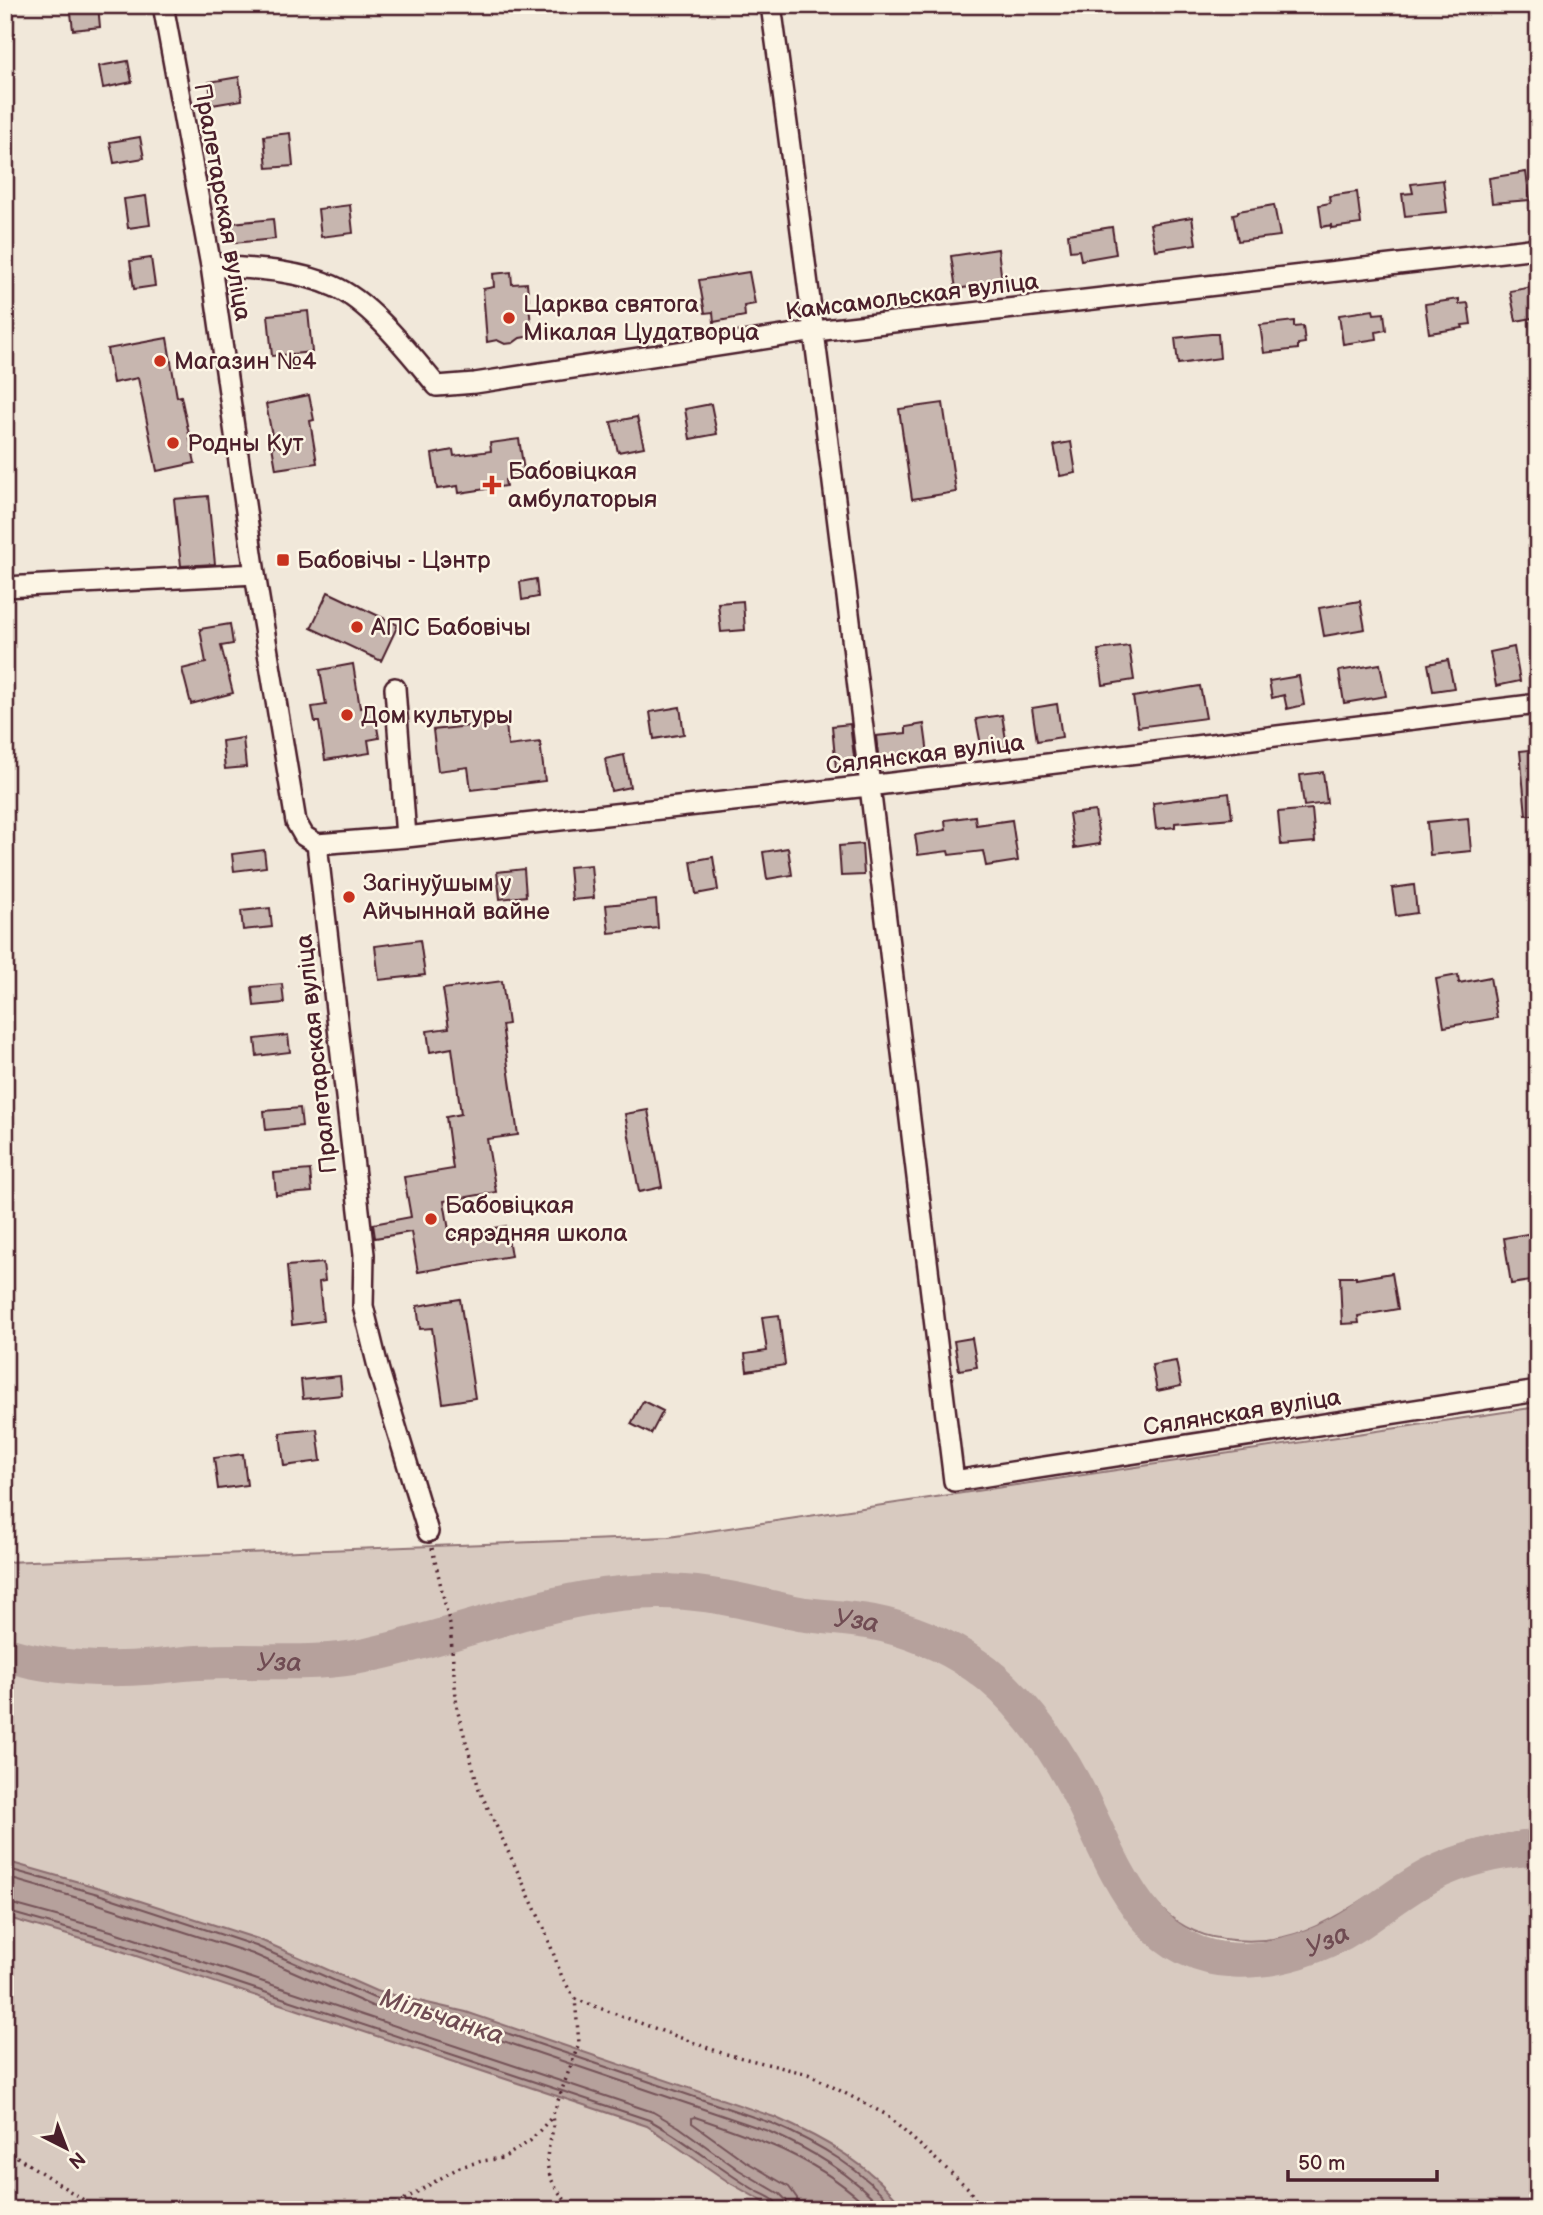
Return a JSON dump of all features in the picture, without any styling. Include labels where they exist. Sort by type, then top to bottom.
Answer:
[{"type":"street","name":"Пралетарская вуліца","points":[[163,5],[211,266],[255,574],[296,822],[304,836],[317,844],[364,1254],[363,1306],[379,1371],[428,1532]]},
{"type":"street","points":[[771,5],[816,331],[868,786]]},
{"type":"street","name":"Камсамольская вуліца","points":[[211,266],[279,271],[334,286],[368,309],[437,386],[475,383],[816,331],[1538,248]]},
{"type":"street","points":[[5,587],[255,574]]},
{"type":"street","points":[[395,688],[406,837]]},
{"type":"street","name":"Сялянская вуліца","points":[[317,844],[406,837],[868,786],[1538,704]]},
{"type":"street","name":"Сялянская вуліца","points":[[868,786],[954,1481],[1538,1391]]},
{"type":"path","points":[[386,2210],[460,2168],[503,2158],[530,2141],[552,2117],[579,2043],[575,1999],[562,1977],[544,1928],[479,1789],[457,1709],[450,1625],[428,1532]]},
{"type":"path","points":[[575,1999],[722,2053],[808,2074],[885,2114],[968,2188],[982,2210]]},
{"type":"path","points":[[552,2117],[555,2125],[547,2154],[547,2165],[556,2190],[577,2210]]},
{"type":"path","points":[[5,2149],[99,2210]]},
{"type":"shaded area","points":[[1538,1407],[1538,1831],[1491,1838],[1445,1852],[1326,1921],[1280,1938],[1253,1941],[1224,1939],[1197,1932],[1176,1921],[1158,1905],[1130,1865],[1097,1796],[1048,1719],[1013,1680],[957,1640],[916,1621],[873,1609],[712,1582],[669,1578],[670,1605],[800,1626],[874,1634],[927,1652],[963,1673],[999,1704],[1043,1758],[1061,1787],[1122,1905],[1142,1930],[1166,1951],[1195,1965],[1247,1971],[1300,1964],[1349,1944],[1455,1879],[1485,1870],[1538,1864],[1538,2210],[5,2210],[5,1562],[669,1537]]},
{"type":"water","name":"Мільчанка","points":[[5,1861],[100,1888],[258,1939],[376,1991],[466,2012],[774,2117],[811,2134],[846,2155],[878,2180],[906,2210],[778,2210],[730,2183],[647,2126],[106,1946],[5,1917]]},
{"type":"building","points":[[70,5],[98,5],[100,27],[73,30]]},
{"type":"building","points":[[128,61],[132,82],[103,88],[99,66]]},
{"type":"building","points":[[239,77],[242,100],[212,105],[209,82]]},
{"type":"building","points":[[290,133],[293,166],[267,168],[264,136]]},
{"type":"building","points":[[140,137],[144,158],[114,163],[110,142]]},
{"type":"building","points":[[1526,172],[1530,200],[1492,203],[1489,178]]},
{"type":"building","points":[[1443,180],[1447,212],[1405,216],[1402,194],[1413,193],[1411,184]]},
{"type":"building","points":[[1357,192],[1361,224],[1322,227],[1319,205],[1330,203],[1329,196]]},
{"type":"building","points":[[146,196],[150,225],[128,228],[124,199]]},
{"type":"building","points":[[350,205],[353,233],[321,237],[318,209]]},
{"type":"building","points":[[1274,205],[1280,236],[1238,241],[1233,214]]},
{"type":"building","points":[[1192,217],[1196,244],[1155,250],[1150,224]]},
{"type":"building","points":[[273,219],[275,239],[234,243],[232,223]]},
{"type":"building","points":[[1112,227],[1116,254],[1081,260],[1079,250],[1070,251],[1068,234]]},
{"type":"building","points":[[998,249],[1002,282],[956,289],[951,256]]},
{"type":"building","points":[[151,258],[155,286],[134,289],[130,261]]},
{"type":"building","points":[[511,272],[512,284],[527,283],[532,336],[520,338],[513,343],[505,344],[497,340],[487,342],[483,289],[494,287],[493,274]]},
{"type":"building","points":[[749,272],[755,304],[744,306],[745,316],[714,322],[713,312],[705,313],[699,280]]},
{"type":"building","points":[[1538,286],[1538,317],[1516,321],[1510,291]]},
{"type":"building","points":[[1459,299],[1459,304],[1468,303],[1471,324],[1462,325],[1463,328],[1429,333],[1425,304]]},
{"type":"building","points":[[1373,310],[1374,314],[1384,313],[1386,330],[1376,332],[1377,339],[1343,344],[1339,315]]},
{"type":"building","points":[[308,311],[312,352],[272,356],[268,315]]},
{"type":"building","points":[[1294,321],[1294,327],[1303,326],[1305,343],[1298,344],[1298,349],[1264,353],[1260,325]]},
{"type":"building","points":[[1218,334],[1220,358],[1178,364],[1175,338]]},
{"type":"building","points":[[167,338],[177,397],[181,396],[195,463],[157,471],[138,378],[113,383],[107,349]]},
{"type":"building","points":[[309,395],[317,463],[276,469],[266,404]]},
{"type":"building","points":[[943,403],[956,492],[912,499],[899,409]]},
{"type":"building","points":[[711,404],[717,434],[690,439],[685,409]]},
{"type":"building","points":[[637,417],[644,447],[618,452],[611,422]]},
{"type":"building","points":[[519,439],[525,477],[505,480],[506,486],[459,493],[458,486],[437,489],[432,454],[453,450],[454,456],[491,451],[490,443]]},
{"type":"building","points":[[1071,442],[1076,473],[1060,476],[1054,445]]},
{"type":"building","points":[[208,496],[215,564],[181,566],[174,499]]},
{"type":"building","points":[[536,579],[538,597],[522,600],[520,582]]},
{"type":"building","points":[[328,592],[398,625],[381,661],[311,628]]},
{"type":"building","points":[[743,601],[745,630],[721,632],[718,603]]},
{"type":"building","points":[[1360,601],[1365,629],[1324,636],[1319,608]]},
{"type":"building","points":[[230,624],[233,644],[221,646],[233,693],[191,704],[182,669],[206,663],[200,629]]},
{"type":"building","points":[[1129,646],[1134,680],[1103,685],[1098,650]]},
{"type":"building","points":[[1514,647],[1520,681],[1496,686],[1490,652]]},
{"type":"building","points":[[1448,660],[1454,688],[1433,691],[1428,664]]},
{"type":"building","points":[[353,664],[360,708],[373,705],[379,738],[368,740],[370,753],[325,760],[319,722],[315,722],[312,707],[326,705],[320,670]]},
{"type":"building","points":[[1380,664],[1386,696],[1344,703],[1339,671]]},
{"type":"building","points":[[1299,676],[1304,705],[1287,709],[1284,695],[1272,698],[1269,681]]},
{"type":"building","points":[[1200,686],[1206,718],[1138,727],[1133,697]]},
{"type":"building","points":[[1057,704],[1062,737],[1037,741],[1032,708]]},
{"type":"building","points":[[680,707],[684,734],[654,739],[650,712]]},
{"type":"building","points":[[1002,715],[1007,746],[982,750],[976,719]]},
{"type":"building","points":[[506,722],[508,746],[540,742],[545,781],[471,790],[468,767],[438,771],[433,730]]},
{"type":"building","points":[[850,724],[855,765],[836,768],[832,726]]},
{"type":"building","points":[[924,724],[928,754],[879,762],[876,736],[906,733],[906,727]]},
{"type":"building","points":[[243,738],[246,767],[225,769],[222,741]]},
{"type":"building","points":[[1538,749],[1538,815],[1526,815],[1520,751]]},
{"type":"building","points":[[624,755],[630,787],[611,791],[605,759]]},
{"type":"building","points":[[1323,772],[1327,803],[1304,806],[1300,775]]},
{"type":"building","points":[[1229,793],[1232,818],[1175,823],[1175,827],[1156,829],[1153,803]]},
{"type":"building","points":[[1312,809],[1315,842],[1281,845],[1278,812]]},
{"type":"building","points":[[1095,811],[1100,844],[1074,848],[1069,814]]},
{"type":"building","points":[[975,816],[976,825],[1012,820],[1018,861],[986,866],[983,851],[949,855],[948,851],[918,855],[915,835],[946,830],[945,820]]},
{"type":"building","points":[[1468,818],[1471,851],[1430,855],[1427,822]]},
{"type":"building","points":[[862,844],[864,875],[841,876],[839,846]]},
{"type":"building","points":[[788,848],[792,875],[767,879],[763,852]]},
{"type":"building","points":[[264,850],[266,867],[234,871],[232,854]]},
{"type":"building","points":[[713,857],[718,890],[696,894],[691,861]]},
{"type":"building","points":[[591,865],[594,898],[572,900],[569,867]]},
{"type":"building","points":[[524,869],[526,896],[500,899],[497,872]]},
{"type":"building","points":[[1414,885],[1417,913],[1396,916],[1392,888]]},
{"type":"building","points":[[656,900],[658,928],[609,933],[606,905]]},
{"type":"building","points":[[270,908],[272,927],[243,930],[241,911]]},
{"type":"building","points":[[420,940],[425,975],[379,980],[375,946]]},
{"type":"building","points":[[1458,975],[1459,983],[1490,977],[1497,1018],[1444,1027],[1436,979]]},
{"type":"building","points":[[502,981],[508,1024],[502,1025],[518,1135],[487,1139],[496,1192],[444,1201],[450,1236],[506,1226],[511,1256],[418,1272],[411,1232],[375,1238],[373,1224],[411,1217],[404,1177],[453,1169],[446,1117],[461,1114],[452,1048],[430,1052],[427,1031],[449,1028],[443,989]]},
{"type":"building","points":[[282,984],[284,1003],[254,1006],[252,987]]},
{"type":"building","points":[[288,1035],[290,1052],[257,1056],[255,1039]]},
{"type":"building","points":[[300,1108],[302,1126],[266,1130],[264,1111]]},
{"type":"building","points":[[648,1110],[662,1187],[639,1192],[625,1114]]},
{"type":"building","points":[[310,1170],[312,1192],[276,1195],[274,1173]]},
{"type":"building","points":[[1533,1233],[1538,1280],[1511,1284],[1504,1238]]},
{"type":"building","points":[[323,1263],[325,1281],[319,1282],[323,1321],[292,1325],[287,1266]]},
{"type":"building","points":[[1392,1273],[1398,1309],[1358,1316],[1359,1323],[1342,1324],[1340,1277],[1356,1279]]},
{"type":"building","points":[[460,1299],[475,1398],[443,1403],[432,1328],[420,1329],[417,1306]]},
{"type":"building","points":[[779,1315],[785,1365],[747,1371],[745,1354],[767,1351],[762,1317]]},
{"type":"building","points":[[972,1338],[977,1367],[959,1370],[954,1341]]},
{"type":"building","points":[[1176,1361],[1181,1386],[1157,1391],[1152,1365]]},
{"type":"building","points":[[340,1376],[342,1395],[303,1399],[301,1380]]},
{"type":"building","points":[[643,1401],[663,1411],[651,1434],[631,1424]]},
{"type":"building","points":[[317,1429],[321,1461],[284,1466],[280,1433]]},
{"type":"building","points":[[243,1454],[247,1485],[218,1489],[214,1458]]},
{"type":"waterway","name":"Уза","points":[[5,1654],[59,1665],[97,1668],[204,1662],[329,1660],[411,1645],[536,1609],[578,1600],[620,1593],[663,1591],[708,1595],[802,1614],[885,1625],[951,1650],[990,1676],[1004,1689],[1055,1751],[1116,1870],[1151,1921],[1173,1941],[1201,1954],[1234,1960],[1282,1956],[1314,1946],[1357,1924],[1429,1876],[1455,1864],[1482,1856],[1538,1847]]},
{"type":"place","name":"Царква святога Мікалая Цудатворца","points":[[509,318]]},
{"type":"place","name":"Магазин №4","points":[[160,361]]},
{"type":"place","name":"Родны Кут","points":[[173,443]]},
{"type":"place","name":"Бабовіцкая амбулаторыя","points":[[492,485]]},
{"type":"place","name":"Бабовічы - Цэнтр","points":[[283,560]]},
{"type":"place","name":"АПС Бабовічы","points":[[357,627]]},
{"type":"place","name":"Дом культуры","points":[[347,715]]},
{"type":"place","name":"Загінуўшым у Айчыннай вайне","points":[[349,897]]},
{"type":"place","name":"Бабовіцкая сярэдняя школа","points":[[431,1219]]}]
